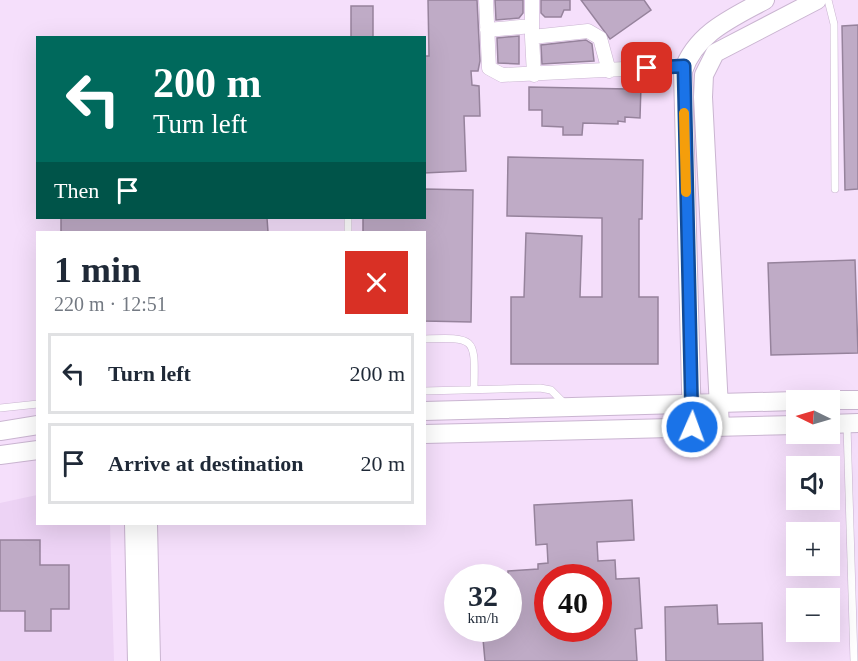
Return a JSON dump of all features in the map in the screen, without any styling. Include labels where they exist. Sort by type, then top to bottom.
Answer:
[{"type":"street","points":[[486,0],[489,68],[502,75],[609,71],[686,62],[708,63]]},
{"type":"street","points":[[532,0],[534,75]]},
{"type":"street","points":[[692,427],[683,98],[686,62],[707,34],[765,0]]},
{"type":"street","points":[[720,427],[703,97],[708,63],[715,53],[723,48],[817,0]]},
{"type":"street","points":[[487,30],[588,32],[600,38],[609,71]]},
{"type":"street","points":[[840,400],[858,400]]},
{"type":"street","points":[[426,411],[786,401]]},
{"type":"street","points":[[0,431],[36,425]]},
{"type":"street","points":[[426,434],[786,425]]},
{"type":"street","points":[[0,455],[36,450]]},
{"type":"street","points":[[134,525],[137,661]]},
{"type":"street","points":[[148,525],[152,661]]},
{"type":"lane","points":[[828,0],[834,24],[835,189]]},
{"type":"lane","points":[[426,339],[458,338],[468,341],[475,358],[474,389]]},
{"type":"lane","points":[[426,391],[540,388],[551,390],[568,407]]},
{"type":"lane","points":[[0,408],[36,404]]},
{"type":"lane","points":[[845,423],[854,661]]},
{"type":"lane","points":[[849,498],[858,498]]},
{"type":"shaded area","points":[[36,495],[36,525],[110,525],[114,661],[0,661],[0,503]]},
{"type":"building","points":[[428,0],[477,0],[480,61],[478,71],[471,71],[472,85],[479,86],[480,116],[464,116],[466,171],[426,173],[426,56],[429,56]]},
{"type":"building","points":[[495,0],[523,0],[523,13],[519,18],[496,20]]},
{"type":"building","points":[[541,0],[570,0],[570,10],[564,10],[561,17],[545,17],[541,13]]},
{"type":"building","points":[[581,0],[644,0],[651,10],[610,39]]},
{"type":"building","points":[[351,6],[373,6],[373,36],[351,36]]},
{"type":"building","points":[[858,25],[858,189],[845,190],[842,26]]},
{"type":"building","points":[[519,36],[519,64],[498,63],[497,38]]},
{"type":"building","points":[[586,40],[592,44],[594,61],[542,64],[541,45]]},
{"type":"building","points":[[629,84],[641,85],[640,118],[625,117],[625,122],[618,121],[618,124],[583,123],[582,135],[563,135],[563,127],[542,126],[542,110],[529,110],[529,87],[629,89]]},
{"type":"building","points":[[508,157],[643,160],[642,219],[639,219],[639,297],[658,297],[658,364],[511,364],[511,297],[524,297],[526,233],[582,236],[580,297],[602,297],[602,218],[507,216]]},
{"type":"building","points":[[426,189],[473,190],[471,322],[426,321],[426,231],[363,231],[363,219],[426,219]]},
{"type":"building","points":[[61,219],[267,219],[268,231],[61,231]]},
{"type":"building","points":[[855,260],[858,353],[771,355],[768,263]]},
{"type":"building","points":[[632,500],[634,540],[597,542],[598,561],[615,560],[616,579],[639,578],[642,628],[635,629],[637,661],[485,661],[483,642],[522,642],[522,570],[534,569],[534,642],[612,642],[612,564],[538,564],[548,563],[547,544],[536,545],[534,505]]},
{"type":"building","points":[[0,540],[40,540],[40,565],[69,565],[69,609],[51,609],[51,631],[25,631],[25,611],[0,611]]},
{"type":"building","points":[[717,605],[718,624],[762,623],[763,661],[666,661],[665,607]]},
{"type":"slow traffic","points":[[684,113],[686,192]]},
{"type":"route","points":[[647,68],[684,66],[692,427]]}]
